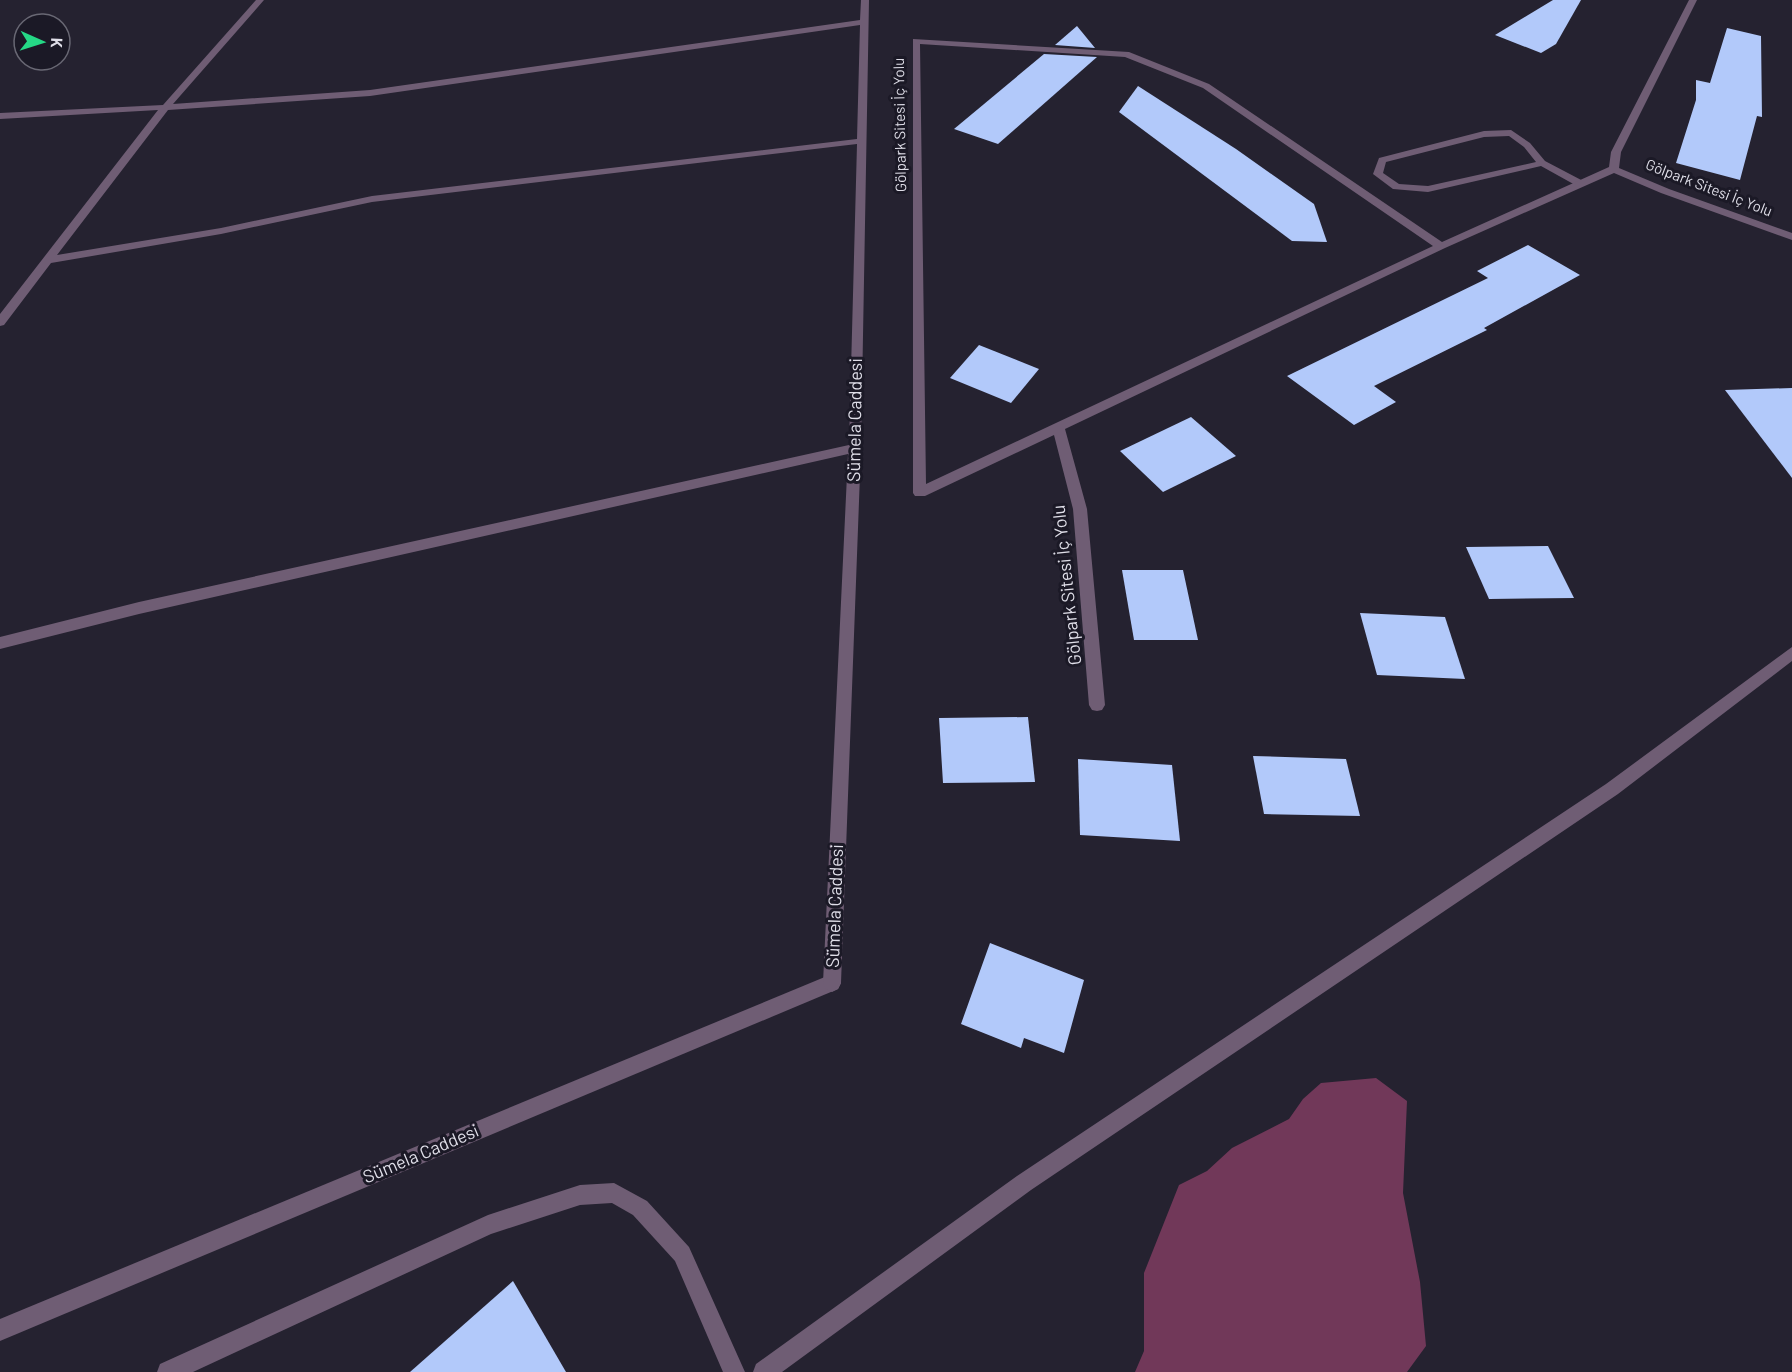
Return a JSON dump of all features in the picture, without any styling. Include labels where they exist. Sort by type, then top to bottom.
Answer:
[{"type":"street","points":[[0,322],[165,108],[260,0]]},
{"type":"street","name":"Sümela Caddesi","points":[[0,1330],[832,982],[855,448],[865,0]]},
{"type":"street","points":[[1614,169],[1616,152],[1693,0]]},
{"type":"street","points":[[0,116],[165,108],[370,93],[863,22]]},
{"type":"street","name":"Gölpark Sitesi İç Yolu","points":[[1441,246],[1206,86],[1126,54],[916,41],[920,492],[1441,246],[1614,169],[1665,191],[1792,237]]},
{"type":"street","points":[[1542,163],[1428,189],[1397,187],[1378,174],[1382,160],[1484,134],[1511,133],[1527,145],[1542,163],[1581,184]]},
{"type":"street","points":[[48,260],[222,231],[372,199],[861,141]]},
{"type":"street","name":"Gölpark Sitesi İç Yolu","points":[[1058,427],[1080,509],[1097,705]]},
{"type":"street","points":[[0,643],[150,606],[855,448]]},
{"type":"street","points":[[764,1372],[1024,1183],[1612,789],[1792,653]]},
{"type":"street","points":[[168,1372],[488,1225],[580,1194],[614,1193],[640,1208],[682,1254],[734,1372]]},
{"type":"shaded area","points":[[1376,1078],[1407,1101],[1403,1193],[1420,1282],[1426,1346],[1407,1372],[1135,1372],[1144,1351],[1144,1273],[1179,1185],[1207,1171],[1232,1148],[1289,1119],[1303,1099],[1321,1083]]},
{"type":"building","points":[[1553,0],[1581,0],[1556,44],[1541,53],[1495,35]]},
{"type":"building","points":[[1077,26],[1095,48],[1055,45]]},
{"type":"building","points":[[1727,28],[1761,36],[1762,117],[1757,116],[1740,180],[1676,163],[1696,100],[1696,80],[1710,83]]},
{"type":"building","points":[[1044,54],[1097,57],[998,144],[954,129]]},
{"type":"building","points":[[1138,86],[1236,149],[1314,204],[1327,242],[1292,241],[1119,112]]},
{"type":"building","points":[[1528,245],[1580,275],[1484,328],[1487,330],[1374,386],[1396,402],[1354,425],[1287,376],[1488,278],[1477,271]]},
{"type":"building","points":[[979,345],[1039,369],[1011,403],[950,378]]},
{"type":"building","points":[[1792,388],[1792,478],[1725,390]]},
{"type":"building","points":[[1191,417],[1236,456],[1163,492],[1120,451]]},
{"type":"building","points":[[1548,546],[1574,598],[1489,599],[1466,547]]},
{"type":"building","points":[[1122,570],[1183,570],[1198,640],[1134,640]]},
{"type":"building","points":[[1360,613],[1445,617],[1465,679],[1377,675]]},
{"type":"building","points":[[1028,717],[1035,782],[943,783],[939,718]]},
{"type":"building","points":[[1253,756],[1346,759],[1360,816],[1264,814]]},
{"type":"building","points":[[1078,759],[1172,765],[1180,841],[1080,835]]},
{"type":"building","points":[[990,943],[1084,980],[1064,1053],[1024,1038],[1021,1048],[961,1024]]},
{"type":"building","points":[[513,1281],[566,1372],[410,1372]]}]
